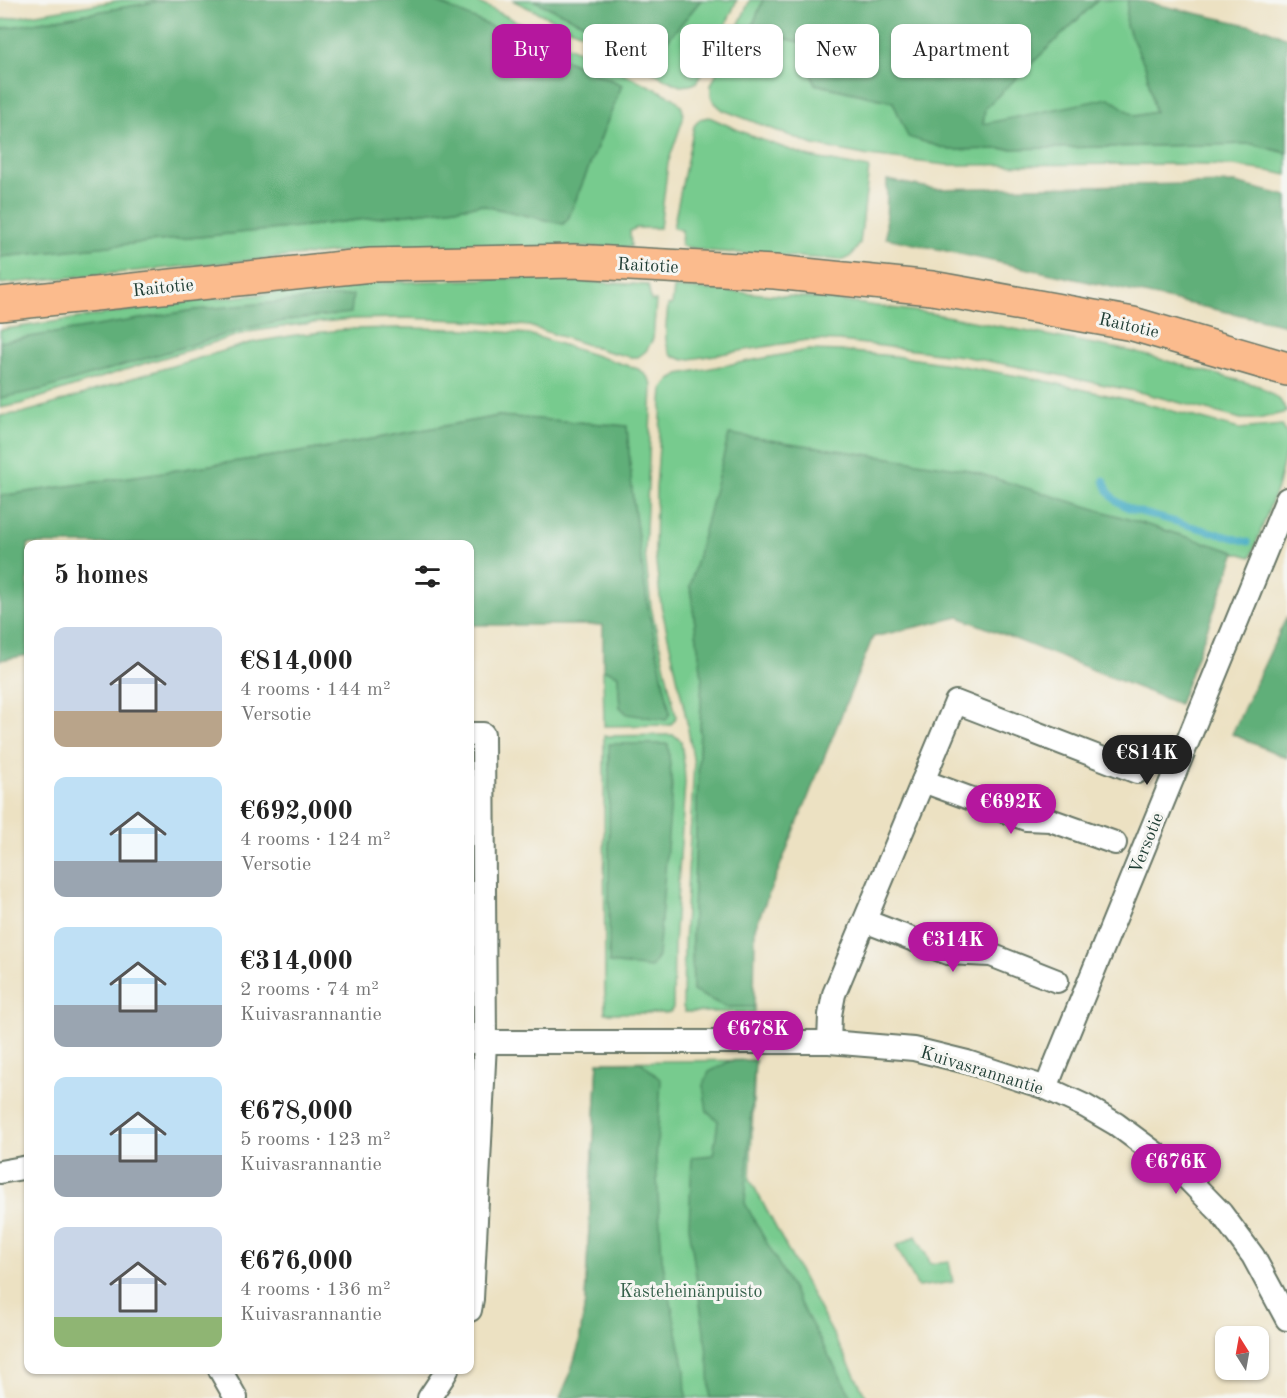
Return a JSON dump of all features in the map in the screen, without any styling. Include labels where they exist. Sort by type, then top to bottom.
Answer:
[{"type":"main road","name":"Raitotie","points":[[0,304],[371,265],[574,261],[775,272],[932,288],[1133,324],[1287,369]]},
{"type":"street","name":"Versotie","points":[[1046,1088],[1287,499]]},
{"type":"street","points":[[830,1042],[830,1015],[834,994],[956,702],[1137,771]]},
{"type":"street","points":[[474,735],[483,734],[474,1228]]},
{"type":"street","points":[[923,781],[1026,819],[1050,820],[1115,843]]},
{"type":"street","points":[[865,921],[948,953],[991,955],[1057,981]]},
{"type":"street","name":"Kuivasrannantie","points":[[477,1043],[830,1042],[914,1049],[967,1062],[1046,1088],[1085,1106],[1116,1124],[1182,1173],[1221,1213],[1253,1256],[1287,1319]]},
{"type":"street","points":[[0,1172],[24,1168]]},
{"type":"street","points":[[222,1374],[236,1398]]},
{"type":"street","points":[[429,1398],[444,1374]]},
{"type":"green space","points":[[122,0],[166,0],[0,29],[0,20]]},
{"type":"green space","points":[[166,0],[432,0],[492,27],[492,78],[571,78],[571,62],[583,68],[583,78],[606,78],[622,85],[568,219],[563,224],[481,205],[308,226],[0,257],[0,29]]},
{"type":"green space","points":[[432,0],[473,0],[522,24],[492,24],[492,27]]},
{"type":"green space","points":[[512,0],[533,0],[585,24],[583,24],[583,34],[571,28],[571,24],[562,24]]},
{"type":"green space","points":[[533,0],[701,0],[668,39],[668,24],[585,24]]},
{"type":"green space","points":[[701,0],[737,0],[726,24],[681,24]]},
{"type":"green space","points":[[750,0],[763,0],[753,24],[739,24]]},
{"type":"green space","points":[[763,0],[1098,0],[1031,64],[1031,24],[891,24],[891,78],[1016,78],[985,108],[983,124],[1109,98],[1135,116],[1155,112],[1146,68],[1126,25],[1128,0],[1137,0],[1266,29],[1287,38],[1287,153],[1252,144],[950,150],[908,137],[893,102],[815,84],[813,78],[879,78],[879,24],[795,24],[795,41],[783,38],[783,24],[753,24]]},
{"type":"green space","points":[[1098,0],[1128,0],[1126,25],[1146,68],[1155,112],[1135,116],[983,124],[985,108],[1016,78],[1031,78],[1031,64]]},
{"type":"green space","points":[[680,25],[680,78],[699,78],[696,83],[680,86],[663,78],[668,78],[668,39]]},
{"type":"green space","points":[[783,38],[795,41],[795,78],[813,78],[815,84],[893,102],[909,137],[950,150],[1252,144],[1287,153],[1287,175],[1233,166],[947,165],[869,156],[814,145],[723,110],[712,99],[711,85],[714,78],[783,78]]},
{"type":"green space","points":[[571,48],[583,54],[583,68],[571,62]]},
{"type":"green space","points":[[606,78],[633,78],[672,97],[681,106],[683,119],[668,163],[660,228],[636,228],[630,231],[631,247],[369,249],[0,284],[0,257],[308,226],[481,205],[563,224],[568,219],[622,85]]},
{"type":"green space","points":[[709,117],[754,137],[810,157],[869,168],[860,243],[852,254],[841,260],[708,251],[681,246],[682,230],[673,228],[694,126],[700,119]]},
{"type":"green space","points":[[887,180],[935,189],[1235,183],[1287,196],[1287,325],[886,238]]},
{"type":"green space","points":[[521,278],[648,285],[651,301],[656,301],[653,339],[646,351],[638,357],[630,357],[529,326],[464,320],[350,319],[248,332],[20,404],[0,408],[0,330],[192,301],[373,283]]},
{"type":"green space","points":[[674,288],[825,299],[935,314],[1130,351],[1259,386],[1280,400],[1287,412],[1258,419],[1241,419],[1143,393],[1040,371],[962,356],[841,341],[807,340],[684,360],[671,355],[667,344],[668,305],[672,305]]},
{"type":"green space","points":[[353,295],[351,313],[295,319],[247,328],[44,389],[0,398],[0,342],[194,310]]},
{"type":"green space","points":[[351,329],[464,329],[528,334],[638,369],[648,377],[652,385],[645,554],[651,607],[676,716],[670,725],[604,726],[603,669],[618,675],[620,707],[670,713],[648,608],[633,501],[626,426],[499,416],[301,452],[0,496],[0,416],[47,406],[250,343]]},
{"type":"green space","points":[[808,350],[902,357],[1040,380],[1143,403],[1239,429],[1282,425],[1287,435],[1287,446],[1278,485],[1251,557],[964,469],[690,586],[702,676],[692,940],[693,991],[726,1007],[754,1007],[754,1012],[685,1012],[683,1007],[684,945],[694,764],[661,605],[655,553],[656,489],[663,388],[670,379],[679,374]]},
{"type":"green space","points":[[499,416],[627,426],[633,501],[648,608],[670,713],[666,720],[627,714],[620,707],[618,675],[603,669],[603,625],[474,625],[474,540],[24,540],[24,656],[0,660],[0,496],[301,452]]},
{"type":"green space","points":[[729,434],[964,469],[1236,552],[1179,704],[959,617],[873,637],[755,928],[754,1007],[726,1007],[693,991],[692,940],[702,676],[690,586]]},
{"type":"green space","points":[[1287,616],[1287,758],[1232,734]]},
{"type":"green space","points":[[674,735],[681,741],[685,783],[674,945],[673,1008],[670,1012],[665,1013],[605,1013],[604,736]]},
{"type":"green space","points":[[609,744],[668,744],[672,787],[658,956],[651,968],[609,963]]},
{"type":"green space","name":"Kasteheinänpuisto","points":[[755,1060],[750,1179],[867,1398],[560,1398],[579,1345],[585,1302],[598,1062]]},
{"type":"green space","points":[[755,1060],[745,1203],[852,1398],[710,1398],[709,1367],[689,1226],[692,1157],[713,1155],[718,1121],[707,1111],[703,1085],[709,1072],[730,1061]]},
{"type":"green space","points":[[598,1062],[641,1062],[661,1080],[656,1161],[662,1259],[685,1371],[686,1398],[560,1398],[579,1345],[585,1302]]},
{"type":"green space","points":[[916,1236],[931,1264],[949,1262],[953,1282],[918,1287],[896,1246]]},
{"type":"waterway","points":[[1104,480],[1114,499],[1133,510],[1248,542]]}]
